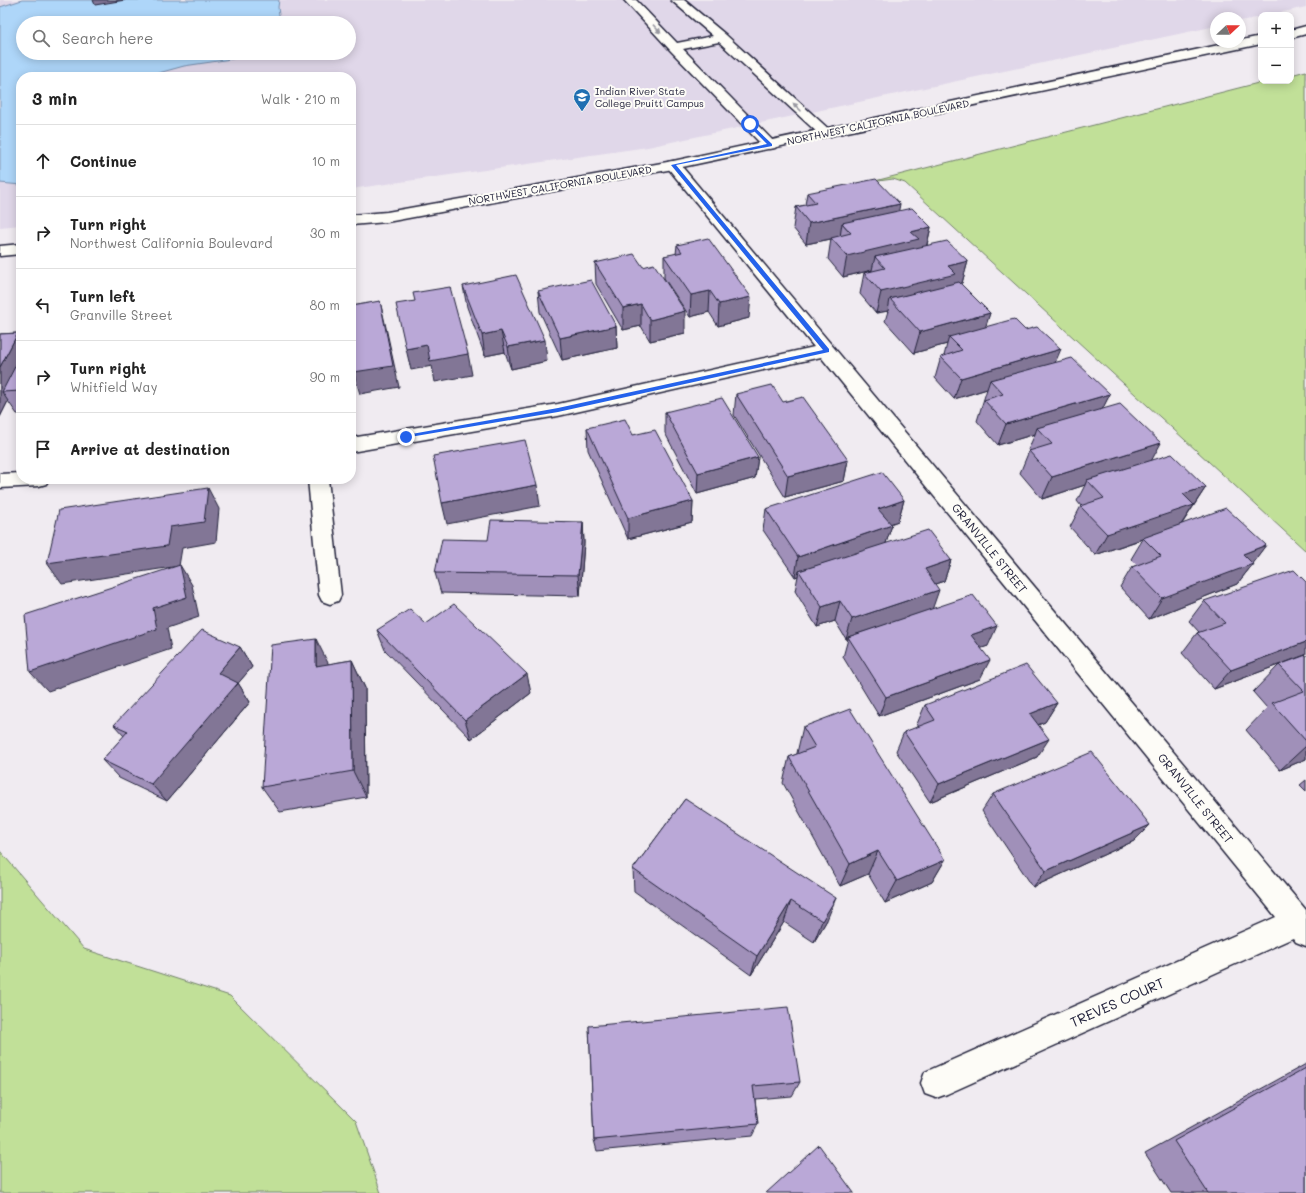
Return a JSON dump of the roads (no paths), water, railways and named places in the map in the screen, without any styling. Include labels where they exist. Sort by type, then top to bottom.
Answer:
[{"type":"street","points":[[630,0],[770,145]]},
{"type":"street","points":[[677,0],[722,38],[826,133]]},
{"type":"street","points":[[1294,33],[1306,30]]},
{"type":"street","points":[[674,47],[722,38]]},
{"type":"street","name":"NORTHWEST CALIFORNIA BOULEVARD","points":[[356,220],[387,217],[673,165],[1258,41]]},
{"type":"street","name":"GRANVILLE STREET","points":[[673,165],[1302,927]]},
{"type":"street","points":[[0,251],[16,249]]},
{"type":"street","points":[[356,444],[558,410],[827,350]]},
{"type":"street","points":[[0,481],[16,480]]},
{"type":"street","points":[[319,484],[330,595]]},
{"type":"street","name":"TREVES COURT","points":[[936,1083],[1302,927]]},
{"type":"water","points":[[22,0],[279,0],[279,16],[16,16],[16,60],[225,60],[184,66],[162,72],[16,72],[16,185],[0,183],[0,7]]},
{"type":"place","name":"Indian River State College Pruitt Campus","points":[[582,112]]}]
